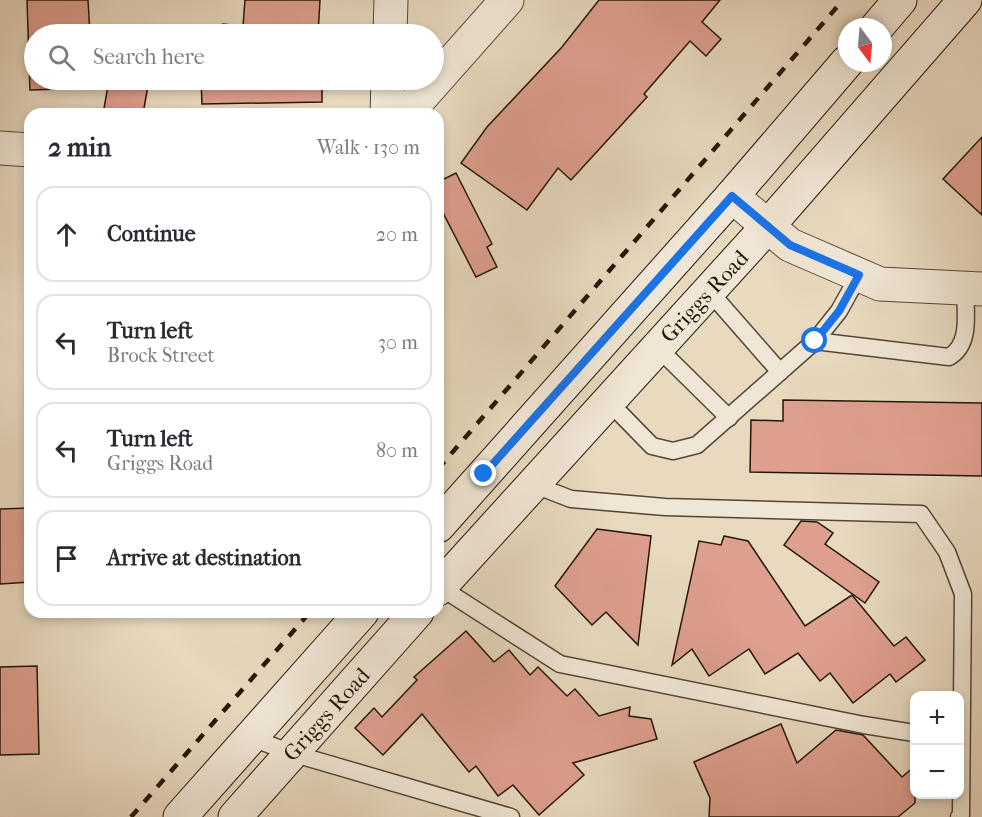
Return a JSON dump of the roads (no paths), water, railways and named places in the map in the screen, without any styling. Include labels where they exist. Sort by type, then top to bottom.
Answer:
[{"type":"main road","points":[[390,24],[391,0]]},
{"type":"main road","points":[[444,71],[507,0]]},
{"type":"main road","points":[[885,18],[900,0]]},
{"type":"main road","name":"Griggs Road","points":[[444,582],[768,226],[965,0]]},
{"type":"main road","name":"Griggs Road","points":[[444,519],[732,196],[838,72]]},
{"type":"main road","points":[[387,108],[388,90]]},
{"type":"main road","points":[[411,108],[427,90]]},
{"type":"main road","points":[[0,148],[24,150]]},
{"type":"main road","points":[[732,196],[790,245],[880,284],[974,289]]},
{"type":"main road","name":"Griggs Road","points":[[180,817],[357,618]]},
{"type":"main road","name":"Griggs Road","points":[[235,817],[412,618]]},
{"type":"lane","points":[[608,401],[652,446],[673,451],[697,445],[815,341],[839,311],[859,275]]},
{"type":"lane","points":[[815,341],[949,357],[959,350],[965,335],[974,289]]},
{"type":"lane","points":[[709,291],[780,372]]},
{"type":"lane","points":[[657,346],[729,418]]},
{"type":"lane","points":[[532,484],[571,499],[665,507],[921,514],[947,552],[963,594],[962,691]]},
{"type":"lane","points":[[444,591],[560,664],[910,732]]},
{"type":"lane","points":[[250,737],[291,753],[511,817]]},
{"type":"lane","points":[[959,817],[961,815],[961,745]]},
{"type":"railway","points":[[444,462],[843,0]]},
{"type":"railway","points":[[131,817],[305,618]]}]
